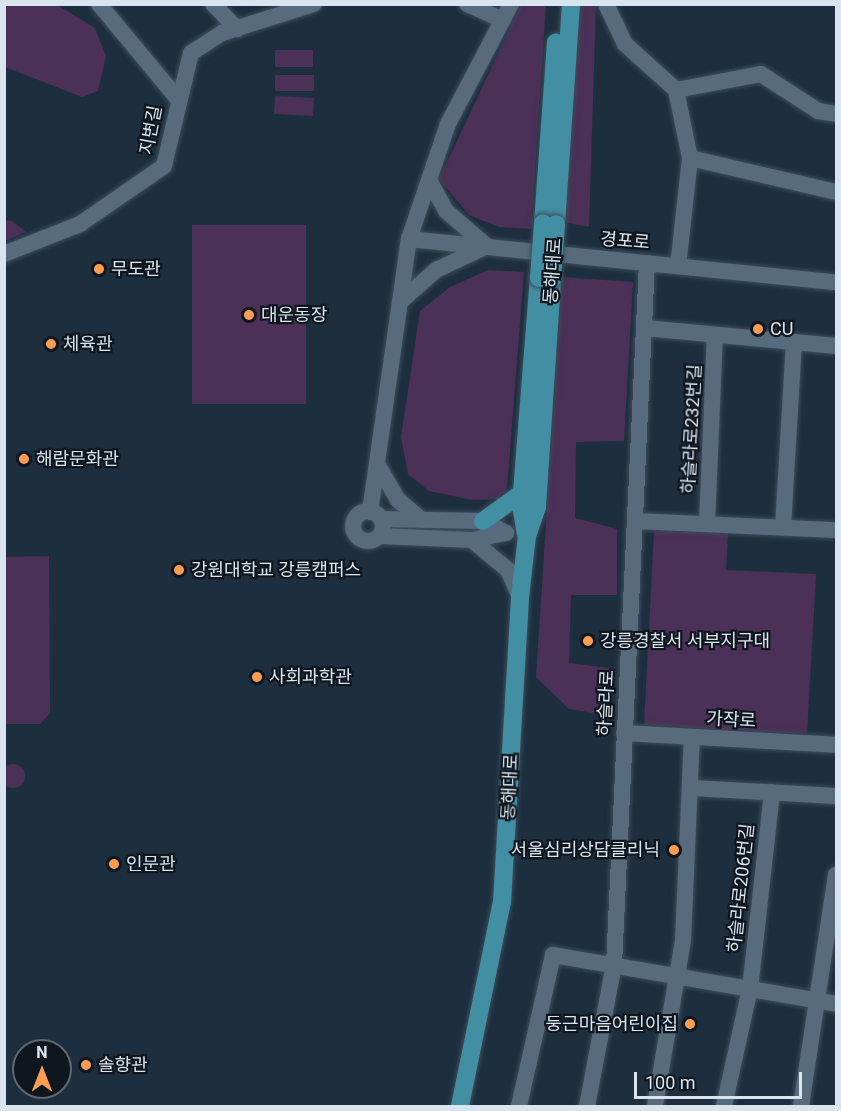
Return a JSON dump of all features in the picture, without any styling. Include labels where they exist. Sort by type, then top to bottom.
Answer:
[{"type":"main road","name":"동해대로","points":[[460,1107],[502,902],[520,597],[527,536],[537,507],[559,4]]},
{"type":"main road","name":"동해대로","points":[[549,224],[572,4]]},
{"type":"main road","name":"동해대로","points":[[527,536],[522,493],[546,278]]},
{"type":"main road","points":[[483,521],[522,493]]},
{"type":"street","points":[[99,4],[177,98]]},
{"type":"street","points":[[213,4],[237,29]]},
{"type":"street","name":"지변길","points":[[4,254],[80,224],[164,166],[177,98],[191,53],[237,29],[314,4]]},
{"type":"street","points":[[467,4],[503,20]]},
{"type":"street","points":[[377,522],[378,467],[409,239],[448,124],[511,4]]},
{"type":"street","points":[[606,4],[625,44],[676,90],[690,158],[678,266]]},
{"type":"street","points":[[676,90],[760,74],[818,111],[837,114]]},
{"type":"street","points":[[690,158],[837,192]]},
{"type":"street","points":[[429,180],[446,211],[489,248]]},
{"type":"street","name":"경포로","points":[[409,239],[837,282]]},
{"type":"street","points":[[400,302],[436,270],[467,252],[489,248]]},
{"type":"street","name":"하슬라로","points":[[586,1107],[614,965],[647,262]]},
{"type":"street","points":[[645,328],[837,346]]},
{"type":"street","name":"하슬라로232번길","points":[[707,524],[715,335]]},
{"type":"street","points":[[783,527],[794,342]]},
{"type":"street","points":[[378,467],[398,500],[422,520]]},
{"type":"street","points":[[377,522],[483,521],[506,533],[527,536]]},
{"type":"street","points":[[635,521],[837,530]]},
{"type":"street","points":[[377,522],[472,540],[506,533]]},
{"type":"street","points":[[472,540],[508,570],[520,597]]},
{"type":"street","name":"가작로","points":[[624,733],[837,745]]},
{"type":"street","points":[[655,1107],[678,978],[693,788],[692,737]]},
{"type":"street","points":[[693,788],[837,796]]},
{"type":"street","name":"하슬라로206번길","points":[[724,1107],[750,990],[772,792]]},
{"type":"street","points":[[801,1107],[837,876]]},
{"type":"street","points":[[519,1107],[553,955],[837,1004]]},
{"type":"shaded area","points":[[5,4],[57,5],[95,28],[106,56],[98,91],[82,97],[5,67]]},
{"type":"shaded area","points":[[521,5],[546,5],[531,229],[499,227],[469,215],[439,179]]},
{"type":"shaded area","points":[[575,5],[596,5],[589,227],[563,222]]},
{"type":"shaded area","points":[[275,50],[313,50],[313,67],[275,67]]},
{"type":"shaded area","points":[[275,75],[314,75],[314,91],[275,91]]},
{"type":"shaded area","points":[[275,96],[314,98],[313,116],[274,114]]},
{"type":"shaded area","points":[[4,220],[12,221],[26,232],[5,241]]},
{"type":"shaded area","name":"대운동장","points":[[192,225],[306,225],[306,404],[192,404]]},
{"type":"shaded area","points":[[488,270],[524,272],[507,489],[500,499],[473,500],[429,491],[408,474],[401,437],[420,311],[450,287]]},
{"type":"shaded area","points":[[562,277],[633,282],[624,441],[576,442],[575,518],[617,529],[617,595],[571,595],[569,663],[609,668],[606,715],[569,709],[536,677]]},
{"type":"shaded area","points":[[654,530],[728,534],[726,570],[816,574],[807,734],[644,725]]},
{"type":"shaded area","points":[[49,556],[50,713],[40,724],[5,724],[5,557]]},
{"type":"shaded area","points":[[13,764],[18,765],[24,771],[24,781],[18,787],[13,788],[8,787],[2,781],[1,776],[2,771],[8,765]]},
{"type":"place","name":"무도관","points":[[99,269]]},
{"type":"place","name":"대운동장","points":[[249,315]]},
{"type":"place","name":"CU","points":[[758,329]]},
{"type":"place","name":"체육관","points":[[51,344]]},
{"type":"place","name":"해람문화관","points":[[24,459]]},
{"type":"place","name":"강원대학교 강릉캠퍼스","points":[[179,570]]},
{"type":"place","name":"강릉경찰서 서부지구대","points":[[588,641]]},
{"type":"place","name":"사회과학관","points":[[257,677]]},
{"type":"place","name":"서울심리상담클리닉","points":[[674,850]]},
{"type":"place","name":"인문관","points":[[114,864]]},
{"type":"place","name":"둥근마음어린이집","points":[[690,1024]]},
{"type":"place","name":"솔향관","points":[[86,1065]]}]
